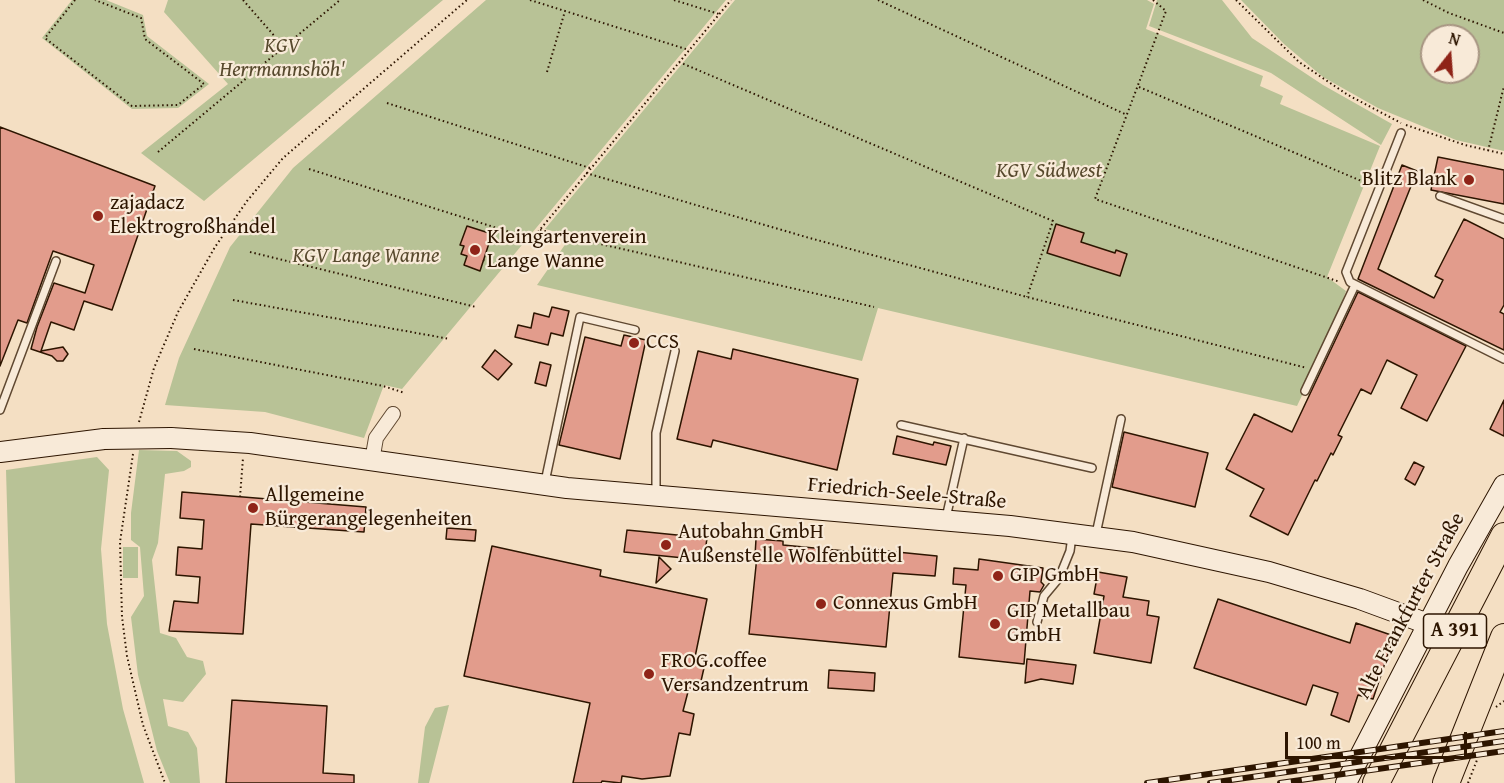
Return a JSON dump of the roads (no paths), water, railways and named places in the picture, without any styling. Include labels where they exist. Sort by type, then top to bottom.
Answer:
[{"type":"highway","name":"A 391","points":[[1376,783],[1504,536]]},
{"type":"highway","name":"A 391","points":[[1446,783],[1504,637]]},
{"type":"street","points":[[372,461],[376,438],[393,414]]},
{"type":"street","name":"Friedrich-Seele-Straße","points":[[0,452],[104,439],[171,438],[250,443],[544,485],[1073,534],[1180,551],[1259,569],[1360,599],[1428,624]]},
{"type":"street","name":"Alte Frankfurter Straße","points":[[1346,783],[1428,624],[1504,485]]},
{"type":"lane","points":[[1401,133],[1346,272],[1352,283],[1504,359]]},
{"type":"lane","points":[[1440,196],[1504,219]]},
{"type":"lane","points":[[0,408],[56,261]]},
{"type":"lane","points":[[1305,391],[1352,283]]},
{"type":"lane","points":[[544,485],[545,470],[580,317],[635,330]]},
{"type":"lane","points":[[656,497],[656,433],[675,351]]},
{"type":"lane","points":[[1096,537],[1098,515],[1121,419]]},
{"type":"lane","points":[[902,425],[1092,468]]},
{"type":"lane","points":[[945,521],[964,438]]},
{"type":"lane","points":[[1037,622],[1044,596],[1059,578],[1070,551],[1073,534]]},
{"type":"railway","points":[[1147,783],[1504,731]]},
{"type":"railway","points":[[1210,783],[1504,741]]},
{"type":"railway","points":[[1280,783],[1504,751]]},
{"type":"place","name":"Blitz Blank","points":[[1469,180]]},
{"type":"place","name":"zajadacz Elektrogroßhandel","points":[[98,216]]},
{"type":"place","name":"Kleingartenverein Lange Wanne","points":[[475,250]]},
{"type":"place","name":"CCS","points":[[634,343]]},
{"type":"place","name":"Allgemeine Bürgerangelegenheiten","points":[[253,508]]},
{"type":"place","name":"Autobahn GmbH Außenstelle Wolfenbüttel","points":[[666,545]]},
{"type":"place","name":"GIP GmbH","points":[[998,576]]},
{"type":"place","name":"Connexus GmbH","points":[[821,604]]},
{"type":"place","name":"GIP Metallbau GmbH","points":[[995,624]]},
{"type":"place","name":"FROG.coffee Versandzentrum","points":[[649,674]]},
{"type":"park label","name":"KGV Herrmannshöh'","points":[[282,59]]},
{"type":"park label","name":"KGV Südwest","points":[[1049,172]]},
{"type":"park label","name":"KGV Lange Wanne","points":[[366,257]]}]
